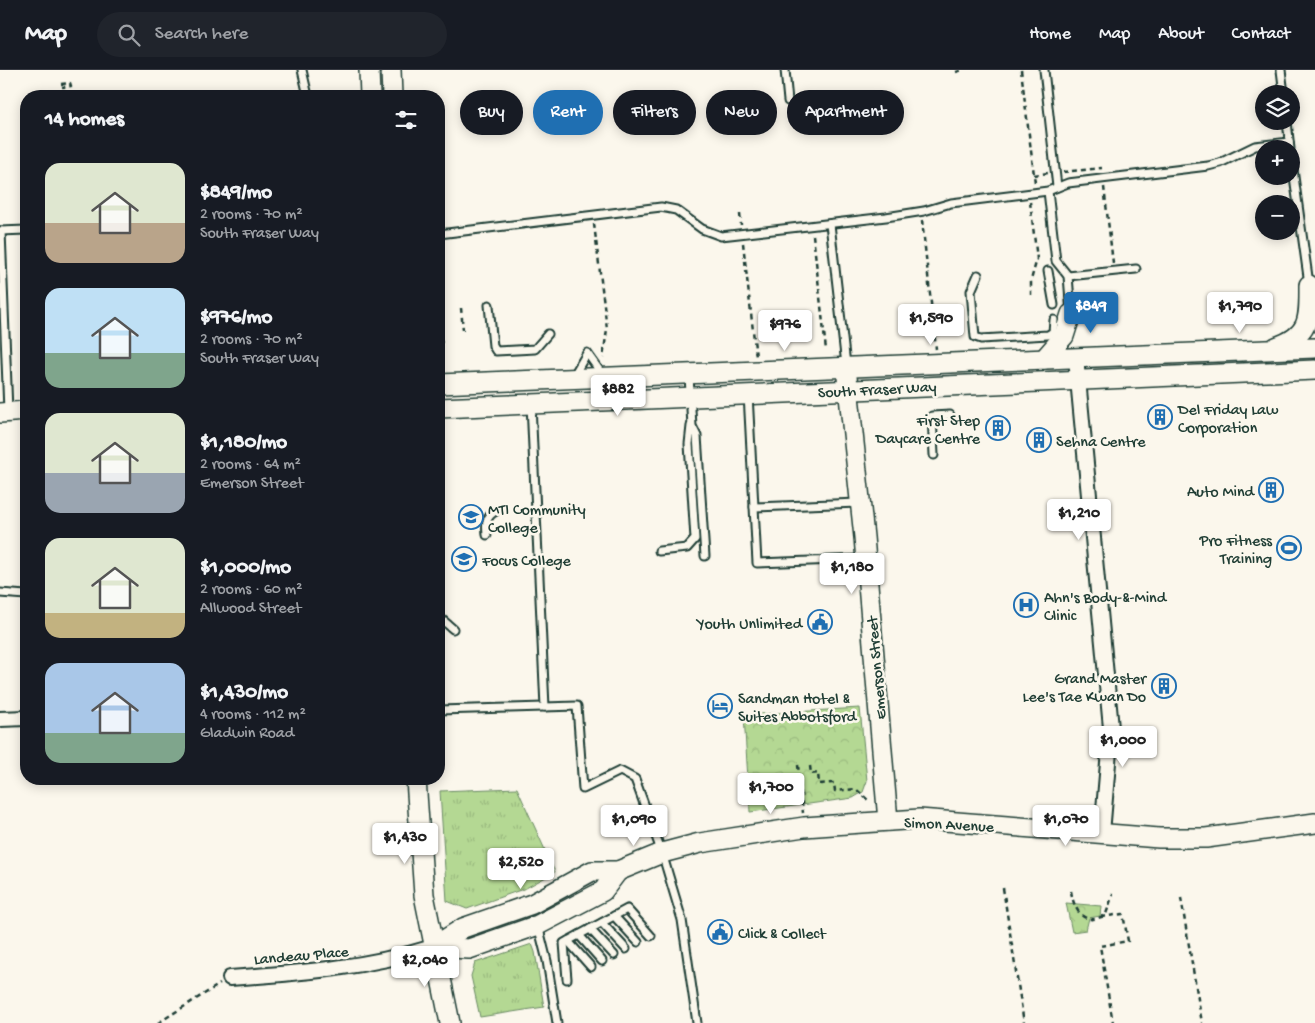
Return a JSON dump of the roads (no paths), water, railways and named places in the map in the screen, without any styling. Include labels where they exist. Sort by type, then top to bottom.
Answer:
[{"type":"main road","points":[[370,70],[370,90]]},
{"type":"main road","points":[[390,70],[392,90]]},
{"type":"main road","points":[[1266,350],[1287,343],[1304,330],[1308,320],[1312,292]]},
{"type":"main road","points":[[1063,317],[1076,358]]},
{"type":"main road","points":[[1044,359],[1064,336],[1063,317]]},
{"type":"main road","name":"South Fraser Way","points":[[445,384],[1315,348]]},
{"type":"main road","name":"Emerson Street","points":[[846,366],[861,503],[888,821]]},
{"type":"main road","name":"South Fraser Way","points":[[445,408],[1315,370]]},
{"type":"main road","points":[[445,372],[495,381]]},
{"type":"main road","points":[[445,414],[487,406]]},
{"type":"main road","points":[[416,785],[424,895],[433,947],[450,1023]]},
{"type":"main road","name":"Simon Avenue","points":[[433,947],[463,928],[532,904],[592,871],[618,871],[662,853],[700,843],[804,826],[888,821],[946,821],[1159,838],[1206,838],[1315,823]]},
{"type":"main road","points":[[433,947],[469,949],[538,925],[603,891],[618,871]]},
{"type":"street","points":[[1076,358],[1111,728],[1102,833]]},
{"type":"street","points":[[0,719],[20,718]]},
{"type":"street","name":"Landeau Place","points":[[230,978],[342,969],[433,947]]},
{"type":"lane","points":[[302,70],[307,90]]},
{"type":"lane","points":[[785,70],[787,91]]},
{"type":"lane","points":[[1044,70],[1058,187]]},
{"type":"lane","points":[[1281,70],[1283,85]]},
{"type":"lane","points":[[445,233],[661,207],[676,210],[702,229],[713,234],[721,236],[742,234],[924,211],[951,203],[1048,191],[1068,183],[1208,166],[1220,163],[1255,146]]},
{"type":"lane","points":[[1296,185],[1312,292]]},
{"type":"lane","points":[[978,275],[970,291],[975,337],[981,340],[1048,335],[1053,332],[1063,317],[1068,276],[1056,261],[1048,191]]},
{"type":"lane","points":[[830,224],[846,366]]},
{"type":"lane","points":[[12,412],[1,231],[20,230]]},
{"type":"lane","points":[[1068,276],[1136,269]]},
{"type":"lane","points":[[1048,271],[1054,305]]},
{"type":"lane","points":[[488,305],[493,346],[496,351],[535,349],[548,334]]},
{"type":"lane","points":[[658,551],[687,548],[695,539],[690,444],[692,426],[688,373]]},
{"type":"lane","points":[[748,394],[757,564],[865,559]]},
{"type":"lane","points":[[531,404],[545,707]]},
{"type":"lane","points":[[934,455],[932,416],[950,415]]},
{"type":"lane","points":[[692,426],[697,436],[705,556]]},
{"type":"lane","points":[[754,507],[861,503]]},
{"type":"lane","points":[[487,535],[486,522],[489,515],[496,511]]},
{"type":"lane","points":[[0,592],[20,594]]},
{"type":"lane","points":[[445,623],[452,629]]},
{"type":"lane","points":[[445,710],[577,706],[583,789],[620,771],[635,779],[662,853],[682,920],[697,1023]]},
{"type":"lane","points":[[567,979],[564,944],[626,909],[651,936]]},
{"type":"lane","points":[[614,916],[638,942]]},
{"type":"lane","points":[[602,923],[626,949]]},
{"type":"lane","points":[[538,925],[547,961],[557,1023]]},
{"type":"lane","points":[[590,929],[614,955]]},
{"type":"lane","points":[[579,935],[602,961]]},
{"type":"lane","points":[[568,941],[591,967]]},
{"type":"place","name":"Del Friday Law Corporation","points":[[1160,417]]},
{"type":"place","name":"First Step Daycare Centre","points":[[998,428]]},
{"type":"place","name":"Sehna Centre","points":[[1039,440]]},
{"type":"place","name":"Auto Mind","points":[[1271,490]]},
{"type":"place","name":"MTI Community College","points":[[471,517]]},
{"type":"place","name":"Pro Fitness Training","points":[[1289,548]]},
{"type":"place","name":"Focus College","points":[[464,559]]},
{"type":"place","name":"Ahn's Body-&-Mind Clinic","points":[[1026,605]]},
{"type":"place","name":"Youth Unlimited","points":[[820,622]]},
{"type":"place","name":"Grand Master Lee's Tae Kwan Do","points":[[1164,686]]},
{"type":"place","name":"Sandman Hotel & Suites Abbotsford","points":[[720,706]]},
{"type":"place","name":"Click & Collect","points":[[720,932]]}]
